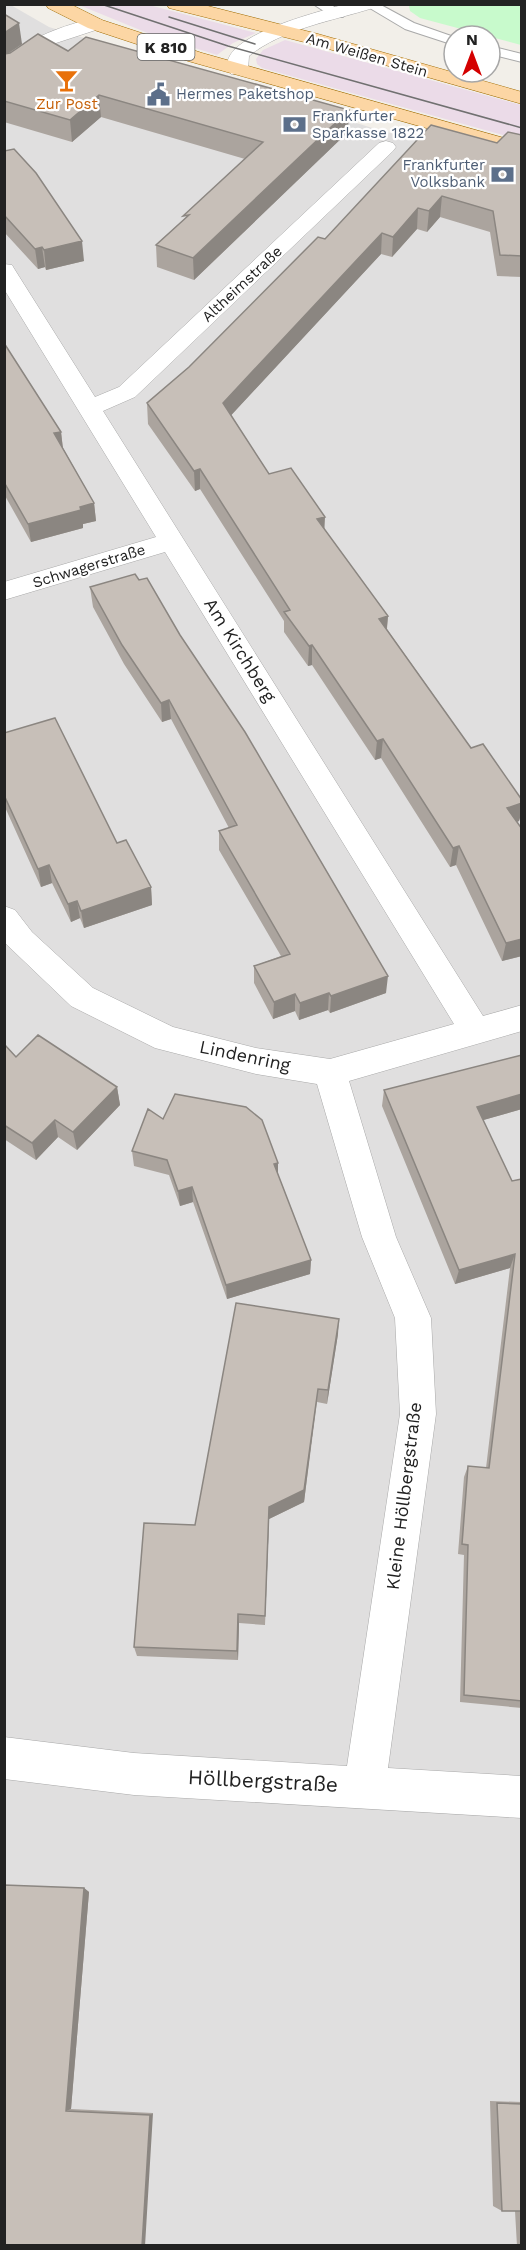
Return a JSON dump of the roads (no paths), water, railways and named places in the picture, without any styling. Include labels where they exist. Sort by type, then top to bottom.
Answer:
[{"type":"main road","name":"K 810","points":[[55,4],[95,24],[238,70],[522,149]]},
{"type":"main road","name":"Am Weißen Stein","points":[[176,4],[209,9],[522,98]]},
{"type":"street","name":"Am Weißen Stein","points":[[238,70],[237,62],[244,50],[281,31],[367,4]]},
{"type":"street","points":[[4,69],[32,45],[65,30],[95,24]]},
{"type":"street","name":"Altheimstraße","points":[[89,408],[127,392],[387,147]]},
{"type":"street","name":"Am Kirchberg","points":[[4,270],[475,1031]]},
{"type":"street","name":"Schwagerstraße","points":[[4,591],[173,541]]},
{"type":"street","name":"Lindenring","points":[[4,918],[21,940],[82,996],[166,1039],[256,1061],[330,1073],[522,1018]]},
{"type":"street","name":"Kleine Höllbergstraße","points":[[330,1073],[379,1236],[413,1318],[418,1414],[365,1787]]},
{"type":"street","name":"Höllbergstraße","points":[[4,1758],[134,1774],[522,1797]]},
{"type":"lane","points":[[320,4],[338,14]]},
{"type":"lane","points":[[367,4],[384,14],[442,38]]},
{"type":"lane","points":[[502,53],[522,58]]},
{"type":"tram line","points":[[101,4],[228,46],[522,128]]},
{"type":"tram line","points":[[169,17],[255,44]]},
{"type":"place","name":"Zur Post","points":[[67,80]]},
{"type":"place","name":"Hermes Paketshop","points":[[158,94]]},
{"type":"place","name":"Frankfurter Sparkasse 1822","points":[[294,125]]},
{"type":"place","name":"Frankfurter Volksbank","points":[[503,174]]}]
